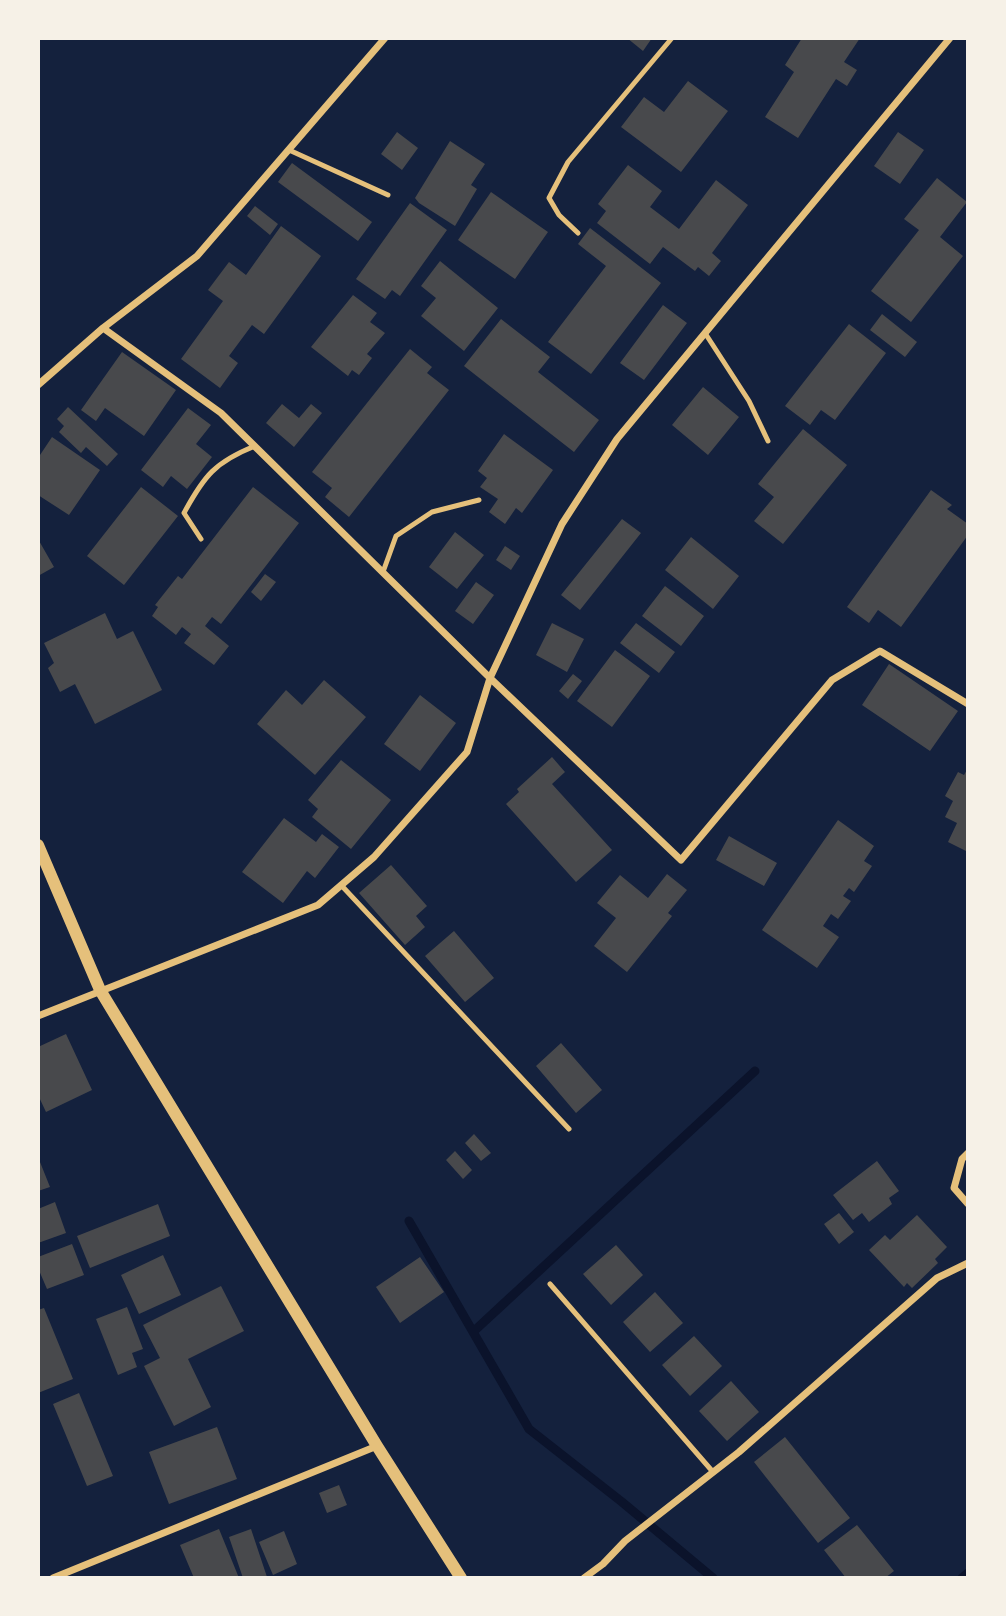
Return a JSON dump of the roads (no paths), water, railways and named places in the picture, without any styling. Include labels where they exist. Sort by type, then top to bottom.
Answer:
[{"type":"street","points":[[38,385],[103,328],[197,256],[385,38]]},
{"type":"street","points":[[38,1016],[318,905],[374,857],[467,752],[490,678],[562,524],[617,439],[950,38]]},
{"type":"street","points":[[103,328],[221,412],[490,678],[681,860],[832,680],[880,651],[968,704]]},
{"type":"street","points":[[38,845],[100,990],[377,1446],[461,1577]]},
{"type":"street","points":[[968,1153],[962,1159],[954,1188],[968,1204]]},
{"type":"street","points":[[584,1577],[603,1564],[625,1541],[739,1452],[937,1278],[968,1263]]},
{"type":"street","points":[[53,1577],[377,1446]]},
{"type":"lane","points":[[578,233],[559,215],[549,198],[568,162],[672,38]]},
{"type":"lane","points":[[289,150],[388,195]]},
{"type":"lane","points":[[705,333],[749,401],[768,441]]},
{"type":"lane","points":[[201,539],[184,513],[202,480],[233,455],[255,446]]},
{"type":"lane","points":[[383,572],[396,536],[432,512],[478,500]]},
{"type":"lane","points":[[341,885],[569,1129]]},
{"type":"lane","points":[[550,1284],[713,1472]]},
{"type":"waterway","points":[[473,1332],[755,1071]]},
{"type":"waterway","points":[[409,1221],[529,1429],[713,1578]]},
{"type":"waterway","points":[[962,1578],[968,1573]]}]
